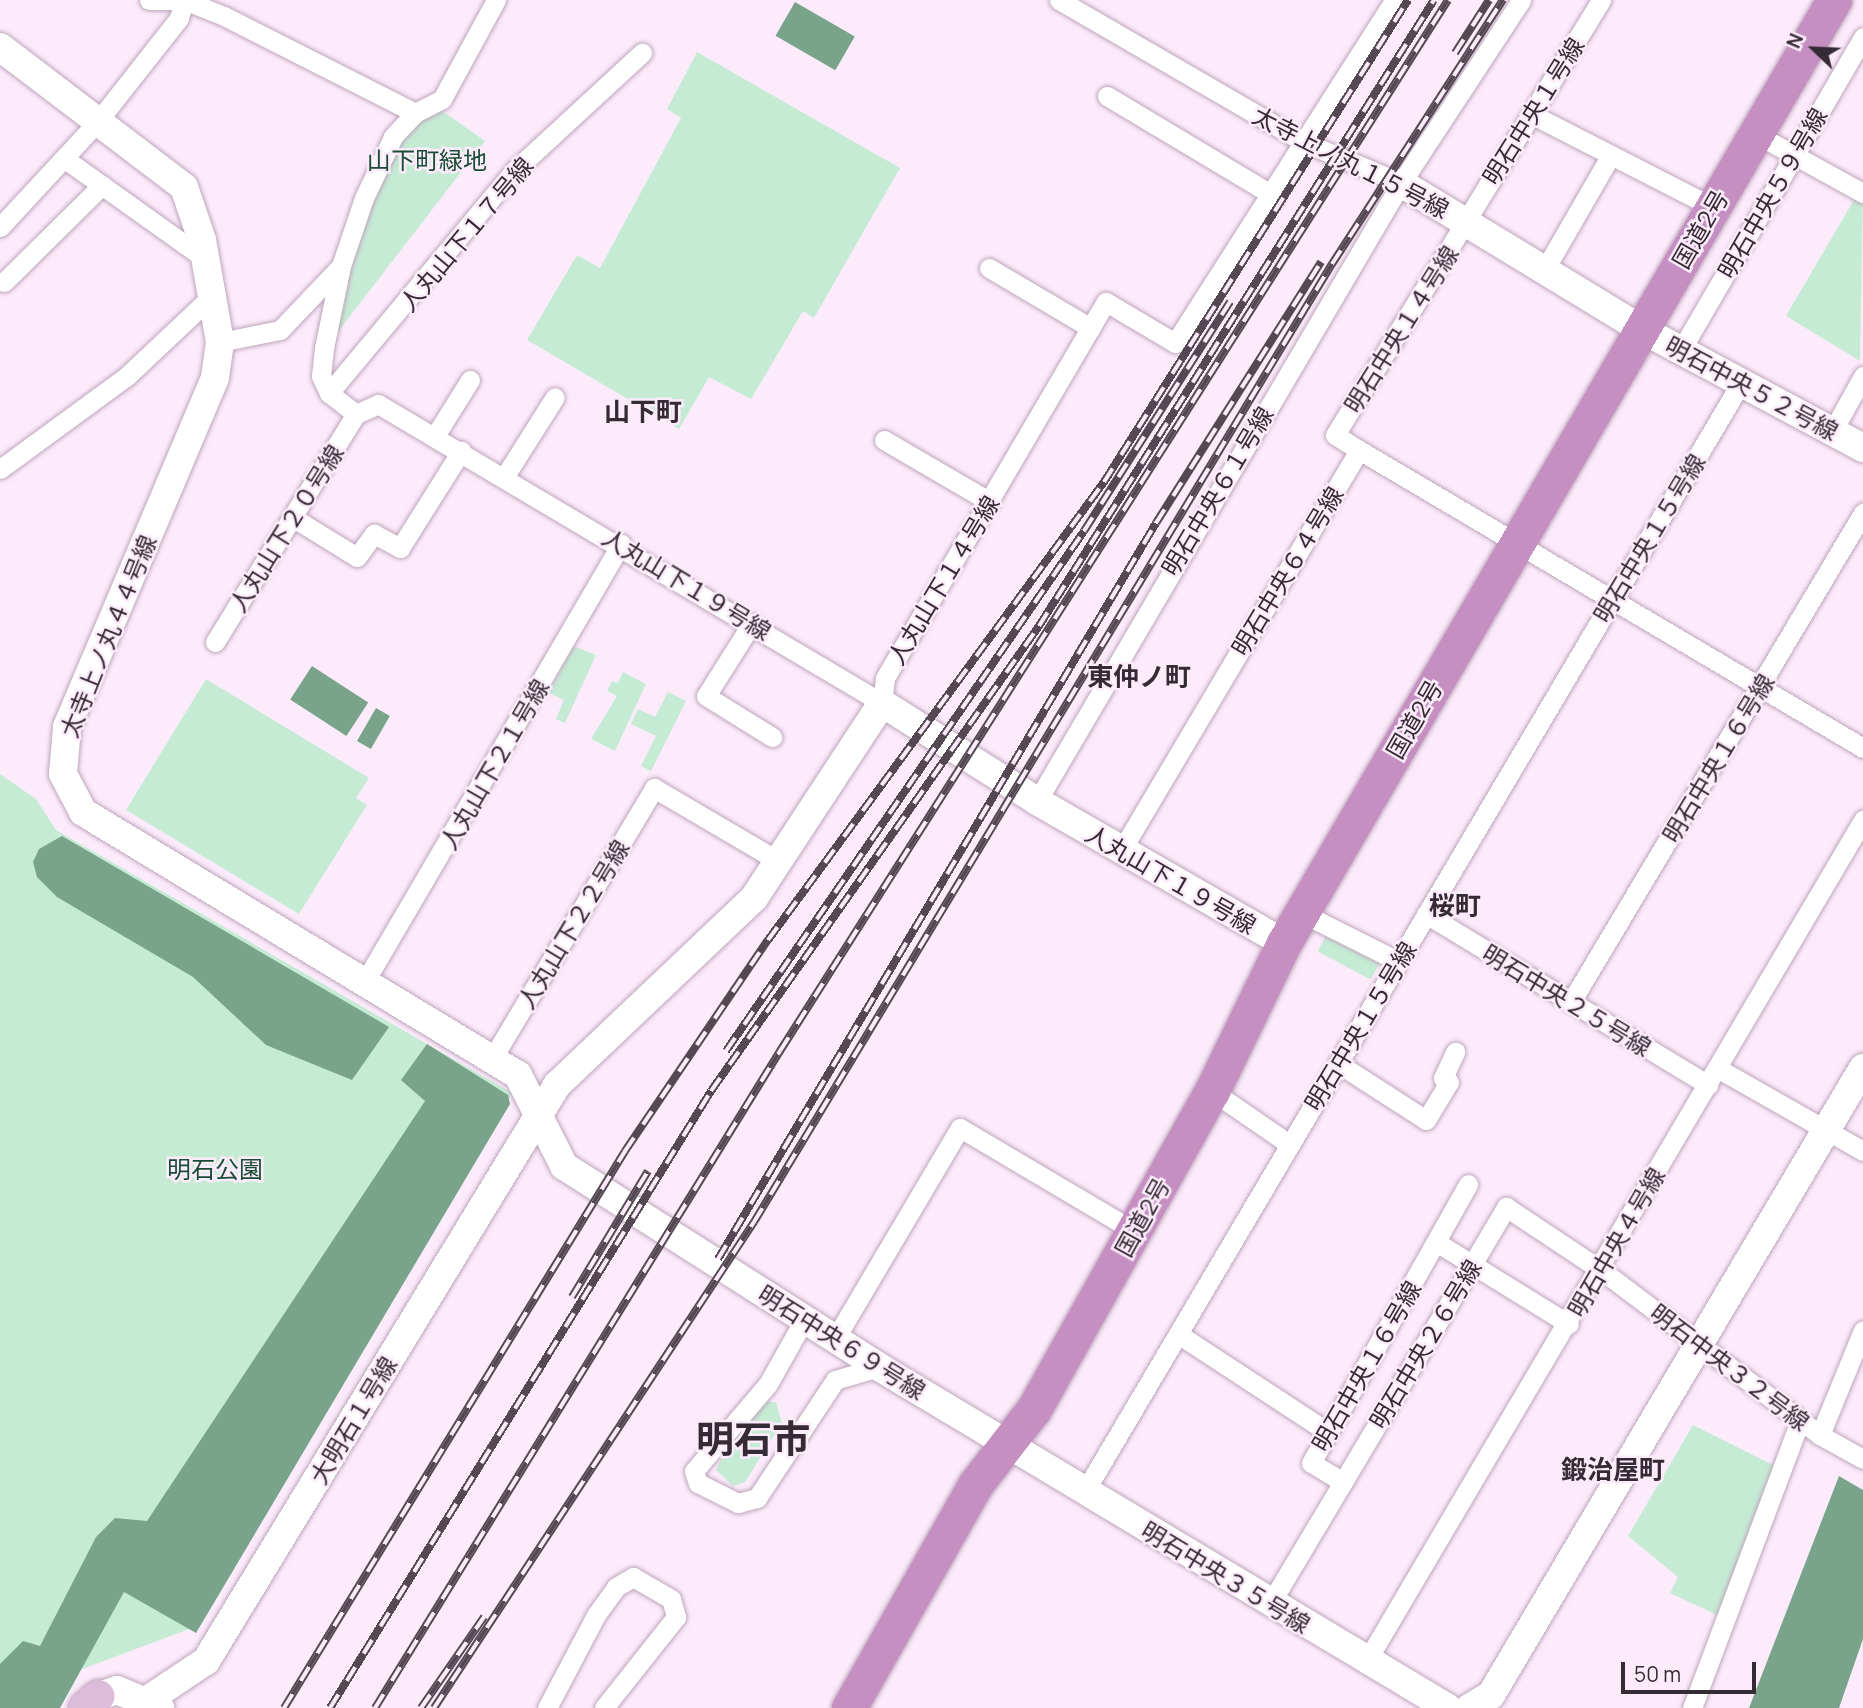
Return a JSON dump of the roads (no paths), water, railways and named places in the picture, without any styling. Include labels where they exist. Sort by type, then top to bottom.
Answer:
[{"type":"highway","name":"国道2号","points":[[849,1708],[975,1485],[1034,1409],[1212,1091],[1284,943],[1834,0]]},
{"type":"highway","name":"国道2号","points":[[875,1708],[995,1497],[1007,1444]]},
{"type":"street","points":[[149,0],[184,0],[415,113]]},
{"type":"street","points":[[0,227],[98,121],[179,18],[184,0]]},
{"type":"street","points":[[356,414],[329,393],[321,376],[341,266],[364,198],[393,137],[415,113],[442,99],[496,0]]},
{"type":"street","name":"太寺上ノ丸１５号線","points":[[1059,0],[1306,143],[1401,183],[1641,329]]},
{"type":"street","name":"明石中央６１号線","points":[[1037,802],[1401,183],[1521,0]]},
{"type":"street","name":"明石中央１号線","points":[[1467,223],[1601,0]]},
{"type":"street","name":"人丸山下１４号線","points":[[537,1121],[557,1085],[754,898],[780,862],[882,703],[885,678],[1106,302],[1175,343],[1274,196],[1389,2]]},
{"type":"street","name":"明石中央５９号線","points":[[1681,350],[1863,37]]},
{"type":"street","name":"太寺上ノ丸４４号線","points":[[0,47],[184,187],[205,259],[220,342],[215,378],[67,727],[63,774],[83,812],[112,833],[518,1075],[537,1121]]},
{"type":"street","name":"人丸山下１７号線","points":[[329,393],[515,170],[642,53]]},
{"type":"street","points":[[1107,96],[1274,196]]},
{"type":"street","points":[[1531,114],[1609,158]]},
{"type":"street","points":[[1756,134],[1863,193]]},
{"type":"street","points":[[1545,269],[1609,158],[1619,153],[1713,207]]},
{"type":"street","points":[[65,159],[205,259]]},
{"type":"street","points":[[4,282],[102,185]]},
{"type":"street","name":"明石中央１４号線","points":[[1359,450],[1335,435],[1467,223]]},
{"type":"street","points":[[220,342],[280,330],[341,266]]},
{"type":"street","points":[[989,268],[1091,328]]},
{"type":"street","points":[[0,469],[127,376],[212,296]]},
{"type":"street","name":"明石中央５２号線","points":[[1641,329],[1863,448]]},
{"type":"street","points":[[1833,430],[1863,376]]},
{"type":"street","points":[[435,436],[470,380]]},
{"type":"street","name":"明石中央１５号線","points":[[1085,1491],[1742,381]]},
{"type":"street","points":[[505,476],[555,397]]},
{"type":"street","name":"人丸山下１９号線","points":[[356,414],[378,404],[435,436],[752,622],[1037,802],[1284,943]]},
{"type":"street","name":"人丸山下２０号線","points":[[215,642],[356,414]]},
{"type":"street","points":[[884,440],[990,502]]},
{"type":"street","points":[[1359,450],[1863,748]]},
{"type":"street","name":"明石中央６４号線","points":[[1122,851],[1359,450]]},
{"type":"street","points":[[292,517],[356,557],[374,534],[400,548],[461,451]]},
{"type":"street","name":"明石中央１６号線","points":[[1571,1002],[1863,513]]},
{"type":"street","name":"人丸山下２１号線","points":[[364,984],[621,544]]},
{"type":"street","points":[[752,622],[706,696],[772,737]]},
{"type":"street","name":"人丸山下２２号線","points":[[492,1059],[654,788],[780,862]]},
{"type":"street","name":"明石中央４号線","points":[[1366,1662],[1601,1270],[1863,820]]},
{"type":"street","points":[[1302,913],[1398,961]]},
{"type":"street","name":"明石中央２５号線","points":[[1426,914],[1571,1002],[1712,1077],[1828,1128],[1863,1151]]},
{"type":"street","points":[[1339,1064],[1426,1120],[1449,1082],[1443,1078],[1455,1052]]},
{"type":"street","points":[[1469,1708],[1491,1695],[1702,1345],[1863,1068]]},
{"type":"street","points":[[1212,1091],[1290,1144]]},
{"type":"street","name":"明石中央６９号線","points":[[537,1121],[564,1166],[679,1236],[804,1320],[1007,1444]]},
{"type":"street","name":"大明石１号線","points":[[155,1703],[206,1661],[537,1121]]},
{"type":"street","points":[[835,1339],[960,1128],[1134,1231]]},
{"type":"street","name":"明石中央１６号線","points":[[1270,1604],[1343,1482],[1311,1462],[1468,1184]]},
{"type":"street","name":"明石中央３２号線","points":[[1506,1207],[1601,1270],[1800,1421],[1863,1459]]},
{"type":"street","name":"明石中央２６号線","points":[[1343,1482],[1506,1207]]},
{"type":"street","points":[[1436,1242],[1569,1324]]},
{"type":"street","points":[[804,1320],[768,1384],[694,1471],[698,1483],[738,1503],[757,1498],[835,1380],[879,1367]]},
{"type":"street","points":[[1820,1435],[1863,1330]]},
{"type":"street","points":[[1178,1334],[1328,1432]]},
{"type":"street","points":[[1692,1708],[1800,1421]]},
{"type":"street","name":"明石中央３５号線","points":[[1007,1444],[1366,1662],[1448,1708]]},
{"type":"street","points":[[547,1708],[596,1615],[615,1587],[634,1577],[671,1600],[676,1617],[604,1708]]},
{"type":"street","points":[[92,1702],[117,1690],[155,1703]]},
{"type":"railway","points":[[284,1708],[625,1151],[768,940],[1104,482],[1408,0]]},
{"type":"railway","points":[[330,1708],[711,1091],[1039,626],[1434,0]]},
{"type":"railway","points":[[375,1708],[780,1051],[1448,0]]},
{"type":"railway","points":[[1455,53],[1489,0]]},
{"type":"railway","points":[[434,1708],[754,1222],[1332,264],[1503,0]]},
{"type":"railway","points":[[718,1259],[1156,523],[1321,262]]},
{"type":"railway","points":[[726,1051],[1084,531],[1230,302]]},
{"type":"railway","points":[[572,1297],[648,1171]]},
{"type":"railway","points":[[421,1708],[484,1617]]},
{"type":"district","name":"山下町","points":[[643,412]]},
{"type":"district","name":"東仲ノ町","points":[[1139,677]]},
{"type":"district","name":"桜町","points":[[1455,906]]},
{"type":"district","name":"明石市","points":[[753,1439]]},
{"type":"district","name":"鍛治屋町","points":[[1613,1470]]},
{"type":"park label","name":"山下町緑地","points":[[427,160]]},
{"type":"park label","name":"明石公園","points":[[215,1169]]}]
